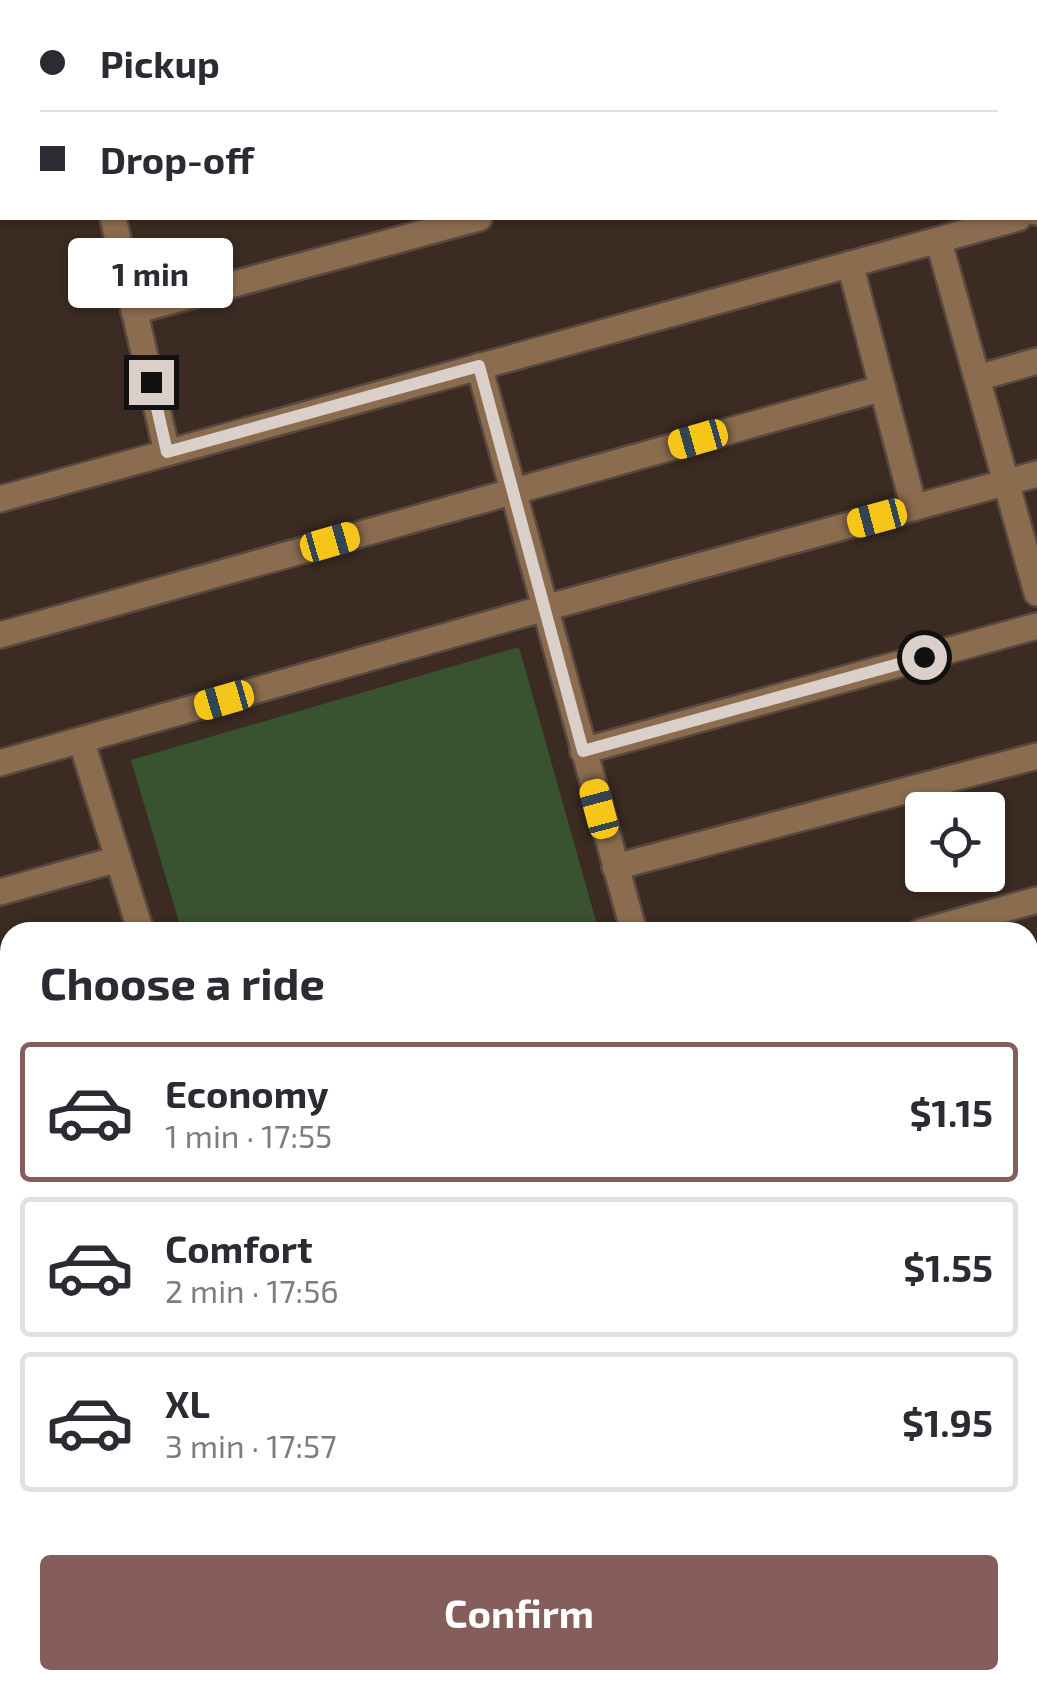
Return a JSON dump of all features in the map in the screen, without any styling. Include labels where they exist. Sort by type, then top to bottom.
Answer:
[{"type":"street","points":[[113,220],[167,452]]},
{"type":"street","points":[[134,311],[472,220]]},
{"type":"street","points":[[0,499],[1011,220]]},
{"type":"street","points":[[939,242],[1037,593]]},
{"type":"street","points":[[850,264],[914,508]]},
{"type":"street","points":[[977,378],[1037,361]]},
{"type":"street","points":[[479,366],[631,922]]},
{"type":"street","points":[[0,635],[883,388]]},
{"type":"street","points":[[0,763],[545,608],[1037,474]]},
{"type":"street","points":[[583,751],[1037,626]]},
{"type":"street","points":[[81,740],[138,922]]},
{"type":"street","points":[[615,867],[1037,756]]},
{"type":"street","points":[[0,892],[118,859]]},
{"type":"street","points":[[957,922],[1037,900]]},
{"type":"green space","points":[[519,647],[596,922],[179,922],[131,760]]},
{"type":"route","points":[[151,382],[167,452],[479,366],[583,751],[924,657]]}]
